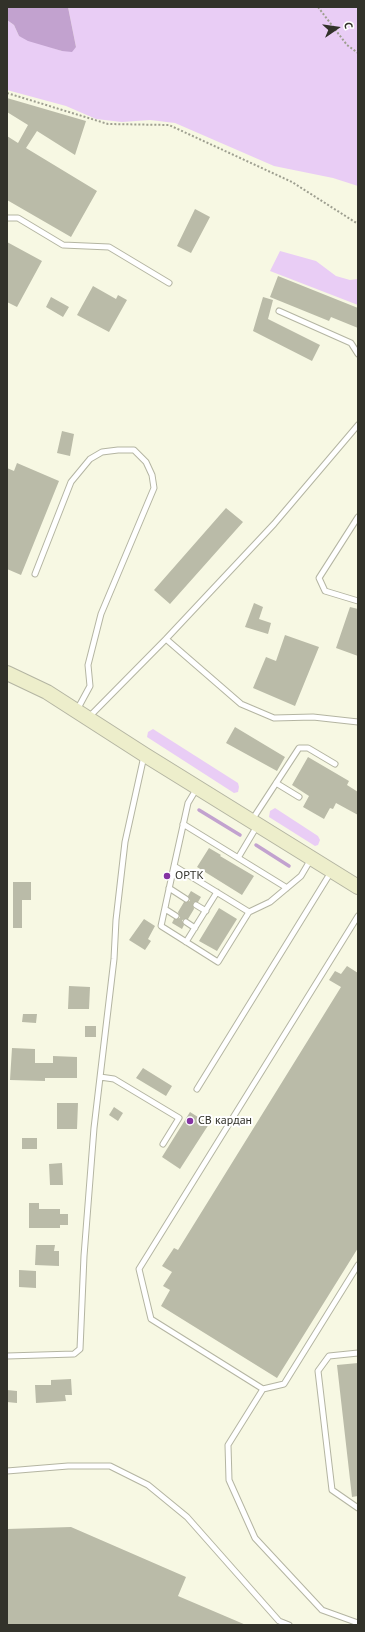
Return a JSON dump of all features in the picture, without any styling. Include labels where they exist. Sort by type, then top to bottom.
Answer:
[{"type":"street","points":[[10,675],[47,692],[331,871],[357,885]]},
{"type":"lane","points":[[7,218],[18,218],[63,245],[109,247],[169,283]]},
{"type":"lane","points":[[279,310],[351,343],[358,354]]},
{"type":"lane","points":[[82,715],[166,639],[274,524],[358,425]]},
{"type":"lane","points":[[34,574],[71,482],[90,459],[102,452],[134,450],[146,462],[152,475],[154,488],[101,614],[88,666],[90,686],[82,715]]},
{"type":"lane","points":[[358,516],[319,578],[325,592],[358,602]]},
{"type":"lane","points":[[166,639],[241,704],[274,718],[313,717],[358,722]]},
{"type":"lane","points":[[238,858],[276,783],[299,748],[308,748],[335,764]]},
{"type":"lane","points":[[7,1356],[74,1354],[80,1349],[84,1256],[94,1128],[114,959],[125,842],[145,755]]},
{"type":"lane","points":[[276,783],[299,797]]},
{"type":"lane","points":[[197,787],[188,803],[161,926],[218,962],[249,912],[270,902],[287,888],[301,876],[312,858]]},
{"type":"lane","points":[[183,824],[287,888]]},
{"type":"lane","points":[[174,866],[249,912]]},
{"type":"lane","points":[[197,1088],[331,871]]},
{"type":"lane","points":[[169,888],[186,899]]},
{"type":"lane","points":[[186,942],[217,892]]},
{"type":"lane","points":[[196,905],[206,911]]},
{"type":"lane","points":[[165,909],[176,916]]},
{"type":"lane","points":[[263,1389],[151,1319],[139,1269],[358,916]]},
{"type":"lane","points":[[186,922],[195,928]]},
{"type":"lane","points":[[100,1077],[114,1079],[179,1118],[163,1144]]},
{"type":"lane","points":[[358,1265],[284,1384],[263,1389],[228,1445],[229,1480],[255,1538],[322,1610],[358,1624]]},
{"type":"lane","points":[[358,1353],[330,1356],[318,1371],[332,1490],[358,1508]]},
{"type":"lane","points":[[7,1472],[68,1466],[110,1466],[148,1485],[187,1517],[279,1621],[289,1625]]},
{"type":"path","points":[[318,7],[347,45],[358,53]]},
{"type":"path","points":[[7,93],[108,124],[169,125],[292,182],[358,224]]},
{"type":"shaded area","points":[[7,7],[68,7],[76,47],[72,52],[62,51],[28,41],[19,36],[14,25],[7,20]]},
{"type":"shaded area","points":[[68,7],[358,7],[358,186],[333,178],[274,166],[175,123],[150,120],[122,122],[96,119],[66,106],[7,90],[7,20],[14,25],[19,36],[62,51],[76,47]]},
{"type":"shaded area","points":[[280,251],[316,261],[336,276],[350,280],[358,279],[358,305],[270,271]]},
{"type":"shaded area","points":[[153,729],[238,783],[238,792],[234,793],[147,737],[148,732]]},
{"type":"shaded area","points":[[275,808],[318,836],[320,840],[318,845],[315,846],[269,817],[270,811]]},
{"type":"building","points":[[7,98],[86,121],[75,155],[37,131],[26,148],[97,191],[71,237],[7,200],[7,136],[18,143],[28,125],[7,112]]},
{"type":"building","points":[[195,209],[210,217],[191,253],[177,246]]},
{"type":"building","points":[[7,242],[42,261],[17,307],[7,302]]},
{"type":"building","points":[[278,276],[358,308],[358,328],[331,317],[329,321],[270,297]]},
{"type":"building","points":[[93,286],[116,299],[118,295],[127,300],[109,332],[77,315]]},
{"type":"building","points":[[51,297],[69,307],[63,317],[46,307]]},
{"type":"building","points":[[263,297],[273,300],[268,319],[320,345],[312,361],[253,331]]},
{"type":"building","points":[[62,431],[74,434],[70,456],[57,453]]},
{"type":"building","points":[[17,463],[59,481],[21,575],[7,569],[7,468],[14,471]]},
{"type":"building","points":[[226,508],[243,522],[170,604],[154,590]]},
{"type":"building","points":[[254,603],[263,607],[259,619],[271,623],[268,634],[245,627]]},
{"type":"building","points":[[350,607],[358,609],[358,656],[336,648]]},
{"type":"building","points":[[285,635],[319,647],[295,706],[253,688],[266,657],[276,661]]},
{"type":"building","points":[[235,727],[285,757],[277,771],[226,743]]},
{"type":"building","points":[[308,757],[349,781],[347,785],[358,792],[358,815],[336,803],[333,809],[330,808],[324,819],[303,807],[309,796],[292,785]]},
{"type":"building","points":[[209,848],[254,876],[242,895],[197,867]]},
{"type":"building","points":[[13,882],[31,882],[31,900],[22,900],[22,928],[13,928]]},
{"type":"building","points":[[191,891],[201,897],[198,902],[193,903],[194,909],[188,919],[182,920],[184,925],[182,929],[172,923],[174,919],[180,918],[178,912],[184,902],[190,901],[188,896]]},
{"type":"building","points":[[219,908],[237,919],[217,951],[199,941]]},
{"type":"building","points":[[144,919],[155,926],[148,939],[151,941],[145,950],[129,940]]},
{"type":"building","points":[[347,966],[358,973],[358,1248],[277,1378],[161,1306],[170,1290],[163,1286],[172,1272],[162,1266],[174,1248],[178,1250],[341,987],[329,980],[335,971],[341,974]]},
{"type":"building","points":[[69,986],[90,987],[89,1009],[68,1009]]},
{"type":"building","points":[[23,1014],[37,1014],[36,1023],[22,1022]]},
{"type":"building","points":[[85,1026],[96,1026],[96,1037],[85,1037]]},
{"type":"building","points":[[12,1048],[35,1049],[35,1063],[53,1063],[53,1056],[77,1057],[77,1078],[45,1078],[45,1081],[10,1080]]},
{"type":"building","points":[[143,1068],[172,1086],[166,1096],[136,1078]]},
{"type":"building","points":[[57,1103],[78,1103],[77,1129],[57,1129]]},
{"type":"building","points":[[114,1107],[123,1113],[118,1121],[109,1115]]},
{"type":"building","points":[[190,1112],[209,1124],[180,1169],[162,1157]]},
{"type":"building","points":[[22,1138],[37,1138],[37,1149],[22,1149]]},
{"type":"building","points":[[62,1163],[63,1185],[50,1185],[49,1164]]},
{"type":"building","points":[[29,1203],[39,1203],[39,1209],[60,1209],[60,1214],[68,1214],[68,1225],[60,1225],[60,1228],[29,1228]]},
{"type":"building","points":[[36,1245],[55,1245],[54,1251],[59,1251],[59,1266],[35,1265]]},
{"type":"building","points":[[19,1270],[36,1271],[36,1288],[19,1287]]},
{"type":"building","points":[[358,1363],[358,1496],[352,1497],[337,1365]]},
{"type":"building","points":[[71,1379],[72,1395],[65,1395],[66,1401],[36,1403],[35,1385],[51,1385],[51,1380]]},
{"type":"building","points":[[7,1390],[17,1391],[17,1403],[7,1402]]},
{"type":"building","points":[[71,1527],[186,1577],[178,1596],[246,1625],[7,1625],[7,1529]]},
{"type":"waterway","points":[[199,810],[240,835]]},
{"type":"waterway","points":[[256,845],[289,866]]},
{"type":"place","name":"ОРТК","points":[[167,876]]},
{"type":"place","name":"СВ кардан","points":[[190,1121]]}]
